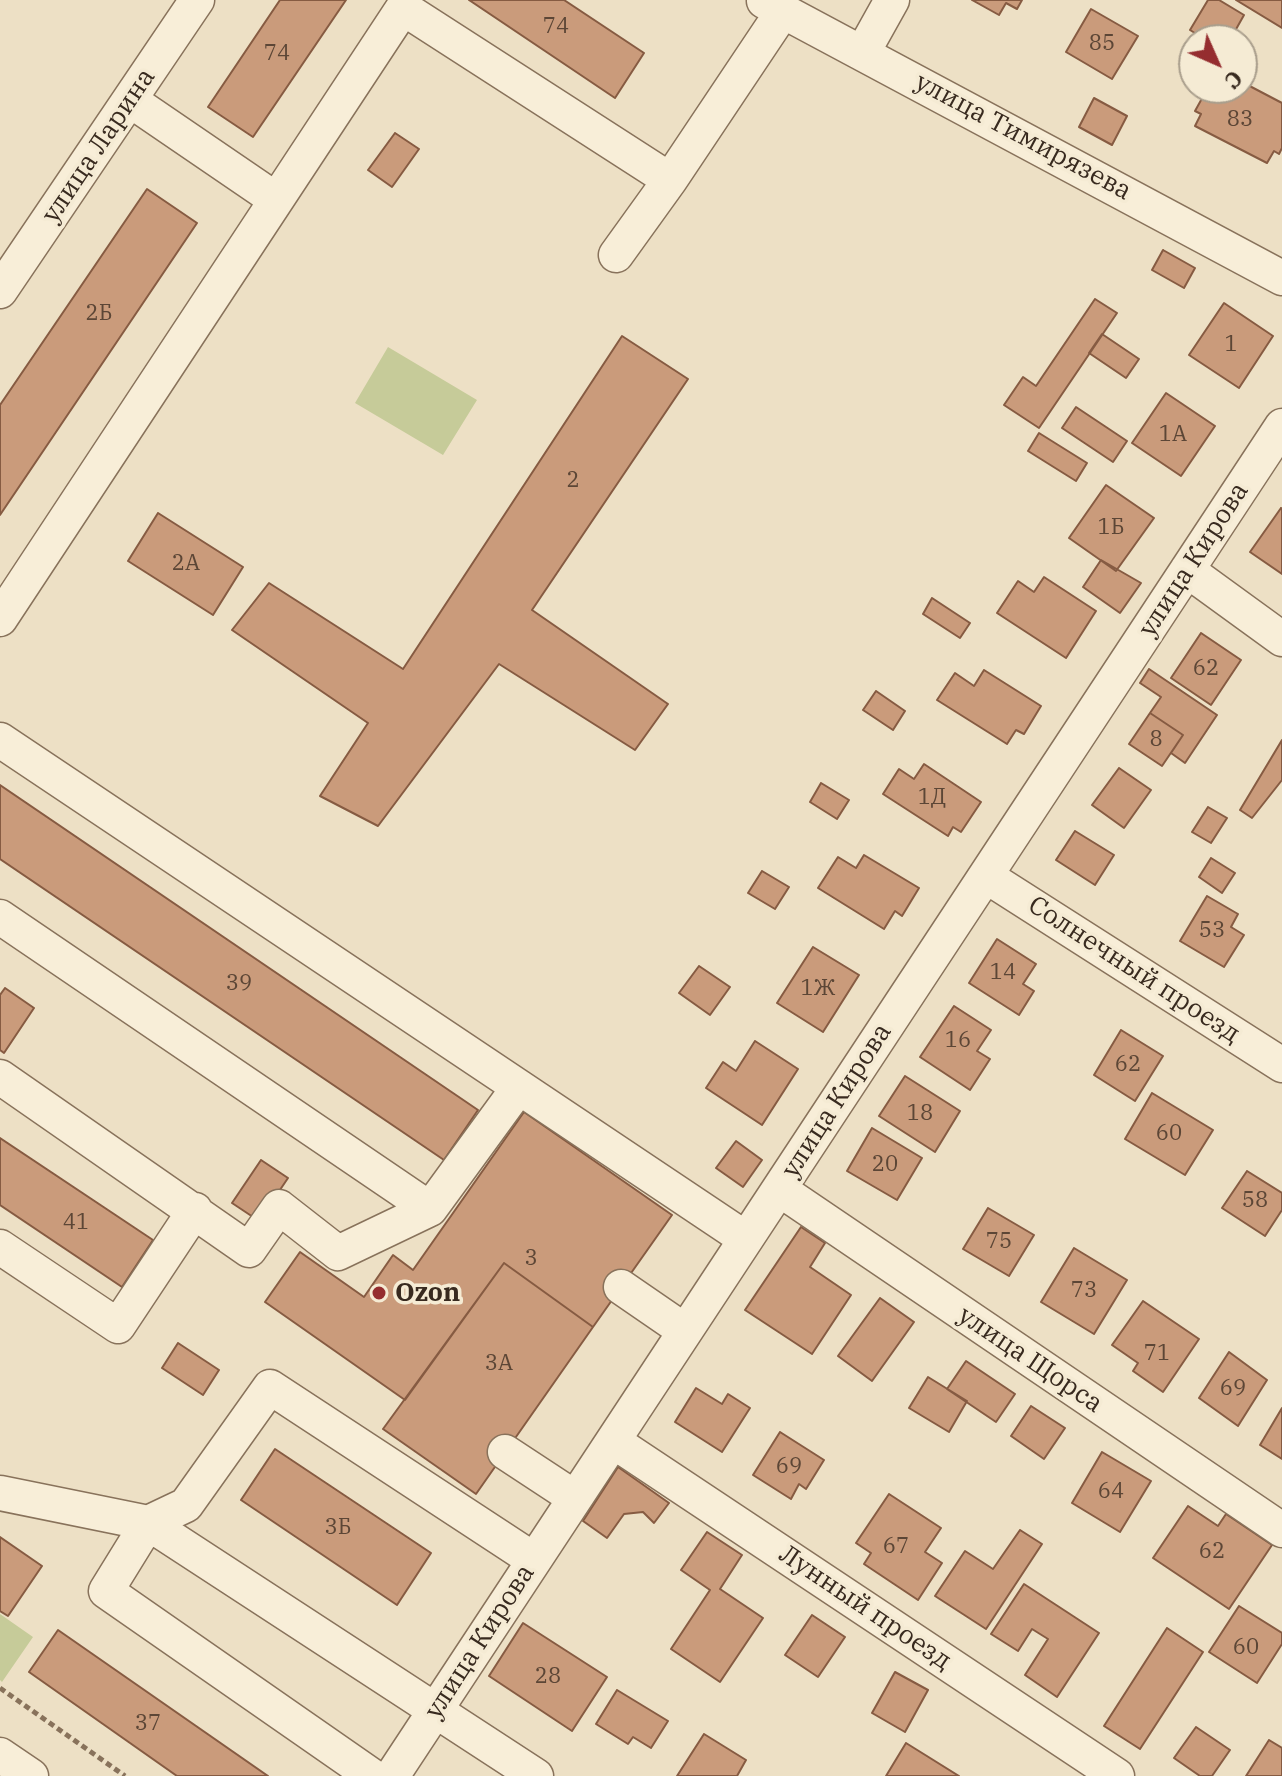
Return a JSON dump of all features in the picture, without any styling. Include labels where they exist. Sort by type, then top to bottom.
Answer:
[{"type":"street","name":"улица Ларина","points":[[0,291],[197,0]]},
{"type":"street","points":[[863,52],[892,0]]},
{"type":"street","points":[[616,255],[670,180],[772,6]]},
{"type":"street","name":"улица Тимирязева","points":[[772,6],[1282,278]]},
{"type":"street","points":[[0,619],[403,8],[670,180]]},
{"type":"street","points":[[130,100],[275,199]]},
{"type":"street","name":"улица Кирова","points":[[392,1776],[1282,426]]},
{"type":"street","points":[[1187,570],[1282,639]]},
{"type":"street","points":[[0,740],[746,1239]]},
{"type":"street","name":"Солнечный проезд","points":[[986,876],[1282,1065]]},
{"type":"street","points":[[0,917],[430,1209]]},
{"type":"street","points":[[0,1077],[249,1250],[279,1207],[338,1253],[430,1209],[519,1087]]},
{"type":"street","name":"улица Щорса","points":[[779,1189],[1282,1530]]},
{"type":"street","points":[[0,1247],[118,1326],[195,1210]]},
{"type":"street","points":[[621,1287],[685,1331]]},
{"type":"street","points":[[372,1776],[106,1591],[148,1523],[186,1505],[270,1387],[534,1560]]},
{"type":"street","name":"Лунный проезд","points":[[613,1441],[1117,1776]]},
{"type":"street","points":[[505,1452],[575,1498]]},
{"type":"street","points":[[0,1493],[148,1523],[536,1776]]},
{"type":"street","points":[[0,1755],[31,1776]]},
{"type":"path","points":[[0,1688],[125,1776]]},
{"type":"green space","points":[[388,347],[477,400],[443,455],[355,403]]},
{"type":"green space","points":[[0,1614],[33,1637],[2,1682],[0,1680]]},
{"type":"building","points":[[280,0],[346,0],[253,137],[208,107]]},
{"type":"building","points":[[469,0],[564,0],[644,53],[615,98]]},
{"type":"building","points":[[972,0],[1022,0],[1017,9],[1006,3],[999,15]]},
{"type":"building","points":[[1208,0],[1219,0],[1244,15],[1239,24],[1194,24]]},
{"type":"building","points":[[1236,0],[1282,0],[1282,28]]},
{"type":"building","points":[[1091,9],[1138,36],[1112,79],[1066,52]]},
{"type":"building","points":[[1258,90],[1282,103],[1282,148],[1279,154],[1274,151],[1267,163],[1195,126],[1201,114],[1195,111],[1199,104],[1258,104]]},
{"type":"building","points":[[1094,98],[1127,116],[1112,145],[1079,127]]},
{"type":"building","points":[[395,133],[419,149],[392,187],[368,170]]},
{"type":"building","points":[[147,189],[197,223],[0,515],[0,405]]},
{"type":"building","points":[[1163,250],[1195,268],[1184,288],[1152,270]]},
{"type":"building","points":[[1095,299],[1117,313],[1039,428],[1004,405],[1023,377],[1036,386]]},
{"type":"building","points":[[1224,303],[1273,336],[1239,388],[1189,355]]},
{"type":"building","points":[[1102,334],[1139,359],[1126,378],[1089,353]]},
{"type":"building","points":[[622,336],[688,379],[532,610],[668,704],[635,750],[499,664],[378,826],[320,796],[368,723],[232,630],[269,583],[403,669]]},
{"type":"building","points":[[1166,393],[1215,426],[1181,476],[1132,443]]},
{"type":"building","points":[[1076,407],[1127,441],[1113,462],[1062,428]]},
{"type":"building","points":[[1039,433],[1087,463],[1076,481],[1028,451]]},
{"type":"building","points":[[1106,485],[1154,518],[1116,571],[1069,538]]},
{"type":"building","points":[[1282,509],[1282,574],[1250,552]]},
{"type":"building","points":[[158,513],[243,567],[213,615],[128,561]]},
{"type":"building","points":[[1101,560],[1141,583],[1120,613],[1083,587]]},
{"type":"building","points":[[1044,577],[1096,611],[1066,658],[997,613],[1018,581],[1034,592]]},
{"type":"building","points":[[932,598],[970,623],[960,638],[923,614]]},
{"type":"building","points":[[1201,633],[1241,660],[1211,705],[1171,678]]},
{"type":"building","points":[[1149,669],[1217,715],[1185,763],[1171,753],[1183,735],[1150,713],[1161,697],[1140,683]]},
{"type":"building","points":[[984,670],[1041,706],[1024,734],[1016,730],[1007,744],[937,700],[955,673],[974,686]]},
{"type":"building","points":[[876,691],[905,711],[893,730],[863,710]]},
{"type":"building","points":[[1150,713],[1183,735],[1162,766],[1129,744]]},
{"type":"building","points":[[1282,740],[1282,780],[1252,818],[1240,810]]},
{"type":"building","points":[[924,764],[981,802],[961,832],[953,827],[948,836],[883,794],[899,769],[914,779]]},
{"type":"building","points":[[1119,768],[1151,790],[1124,828],[1092,805]]},
{"type":"building","points":[[821,783],[849,800],[837,819],[810,802]]},
{"type":"building","points":[[0,785],[478,1110],[444,1160],[0,859]]},
{"type":"building","points":[[1208,807],[1227,818],[1211,843],[1192,832]]},
{"type":"building","points":[[1075,831],[1114,855],[1095,885],[1056,860]]},
{"type":"building","points":[[864,855],[919,888],[902,916],[895,911],[884,929],[818,888],[838,857],[856,868]]},
{"type":"building","points":[[1211,858],[1235,873],[1222,893],[1199,877]]},
{"type":"building","points":[[762,871],[789,887],[775,909],[748,893]]},
{"type":"building","points":[[1207,896],[1238,914],[1231,927],[1244,935],[1224,967],[1180,941]]},
{"type":"building","points":[[997,939],[1036,964],[1023,984],[1034,991],[1019,1015],[969,983]]},
{"type":"building","points":[[813,947],[859,975],[823,1032],[777,1003]]},
{"type":"building","points":[[699,966],[730,987],[710,1015],[679,993]]},
{"type":"building","points":[[5,988],[34,1008],[4,1053],[0,1050],[0,995]]},
{"type":"building","points":[[954,1006],[991,1030],[977,1051],[990,1059],[970,1090],[920,1057]]},
{"type":"building","points":[[1121,1030],[1163,1056],[1135,1101],[1094,1075]]},
{"type":"building","points":[[755,1041],[798,1069],[762,1125],[706,1088],[723,1062],[736,1071]]},
{"type":"building","points":[[905,1076],[960,1111],[935,1152],[879,1116]]},
{"type":"building","points":[[1152,1093],[1213,1130],[1185,1175],[1125,1139]]},
{"type":"building","points":[[524,1112],[672,1215],[593,1327],[504,1263],[405,1400],[265,1302],[300,1252],[364,1297],[393,1255],[413,1270]]},
{"type":"building","points":[[872,1128],[922,1158],[897,1200],[847,1171]]},
{"type":"building","points":[[0,1138],[153,1240],[122,1287],[0,1205]]},
{"type":"building","points":[[736,1141],[762,1160],[743,1187],[716,1168]]},
{"type":"building","points":[[261,1160],[288,1178],[259,1221],[232,1203]]},
{"type":"building","points":[[1247,1171],[1282,1193],[1282,1210],[1265,1236],[1222,1208]]},
{"type":"building","points":[[988,1208],[1034,1235],[1009,1276],[963,1249]]},
{"type":"building","points":[[801,1227],[825,1243],[810,1267],[851,1295],[812,1354],[745,1310]]},
{"type":"building","points":[[1074,1248],[1127,1280],[1094,1334],[1041,1302]]},
{"type":"building","points":[[504,1263],[593,1327],[476,1494],[383,1429]]},
{"type":"building","points":[[880,1298],[914,1322],[872,1381],[838,1356]]},
{"type":"building","points":[[1143,1301],[1199,1339],[1163,1392],[1133,1371],[1138,1363],[1112,1345]]},
{"type":"building","points":[[178,1343],[219,1370],[203,1395],[162,1368]]},
{"type":"building","points":[[1229,1352],[1267,1380],[1238,1426],[1199,1398]]},
{"type":"building","points":[[966,1361],[1015,1394],[996,1422],[947,1389]]},
{"type":"building","points":[[928,1377],[967,1401],[949,1432],[909,1408]]},
{"type":"building","points":[[696,1388],[722,1404],[728,1394],[750,1408],[722,1452],[675,1422]]},
{"type":"building","points":[[1031,1406],[1065,1428],[1044,1459],[1011,1436]]},
{"type":"building","points":[[1282,1408],[1282,1459],[1260,1445]]},
{"type":"building","points":[[780,1432],[824,1460],[806,1489],[799,1484],[791,1499],[753,1475]]},
{"type":"building","points":[[275,1449],[431,1553],[397,1605],[241,1500]]},
{"type":"building","points":[[1102,1452],[1151,1481],[1120,1532],[1072,1503]]},
{"type":"building","points":[[618,1467],[669,1503],[654,1523],[643,1512],[624,1514],[607,1538],[583,1521]]},
{"type":"building","points":[[889,1494],[941,1528],[925,1552],[942,1563],[918,1600],[864,1564],[871,1553],[856,1543]]},
{"type":"building","points":[[1188,1506],[1218,1526],[1226,1514],[1272,1545],[1229,1609],[1153,1558]]},
{"type":"building","points":[[1020,1530],[1042,1544],[986,1629],[935,1596],[965,1551],[993,1569]]},
{"type":"building","points":[[707,1532],[742,1555],[720,1589],[763,1618],[720,1682],[671,1649],[710,1590],[681,1570]]},
{"type":"building","points":[[0,1537],[42,1566],[8,1616],[0,1611]]},
{"type":"building","points":[[1024,1584],[1099,1633],[1057,1697],[1025,1675],[1048,1639],[1032,1629],[1018,1651],[991,1634]]},
{"type":"building","points":[[1239,1606],[1282,1633],[1282,1644],[1257,1683],[1209,1652]]},
{"type":"building","points":[[812,1615],[845,1637],[818,1677],[785,1655]]},
{"type":"building","points":[[523,1623],[607,1677],[572,1731],[489,1676]]},
{"type":"building","points":[[1167,1628],[1203,1652],[1140,1749],[1104,1726]]},
{"type":"building","points":[[58,1630],[268,1776],[177,1776],[29,1672]]},
{"type":"building","points":[[895,1672],[928,1690],[905,1732],[872,1713]]},
{"type":"building","points":[[617,1690],[668,1721],[651,1748],[633,1737],[628,1744],[596,1724]]},
{"type":"building","points":[[1196,1727],[1230,1750],[1212,1776],[1200,1776],[1174,1758]]},
{"type":"building","points":[[704,1734],[746,1760],[737,1776],[677,1776]]},
{"type":"building","points":[[1269,1740],[1282,1748],[1282,1776],[1246,1776]]},
{"type":"building","points":[[906,1743],[959,1776],[886,1776]]},
{"type":"place","name":"Ozon","points":[[379,1293]]}]
